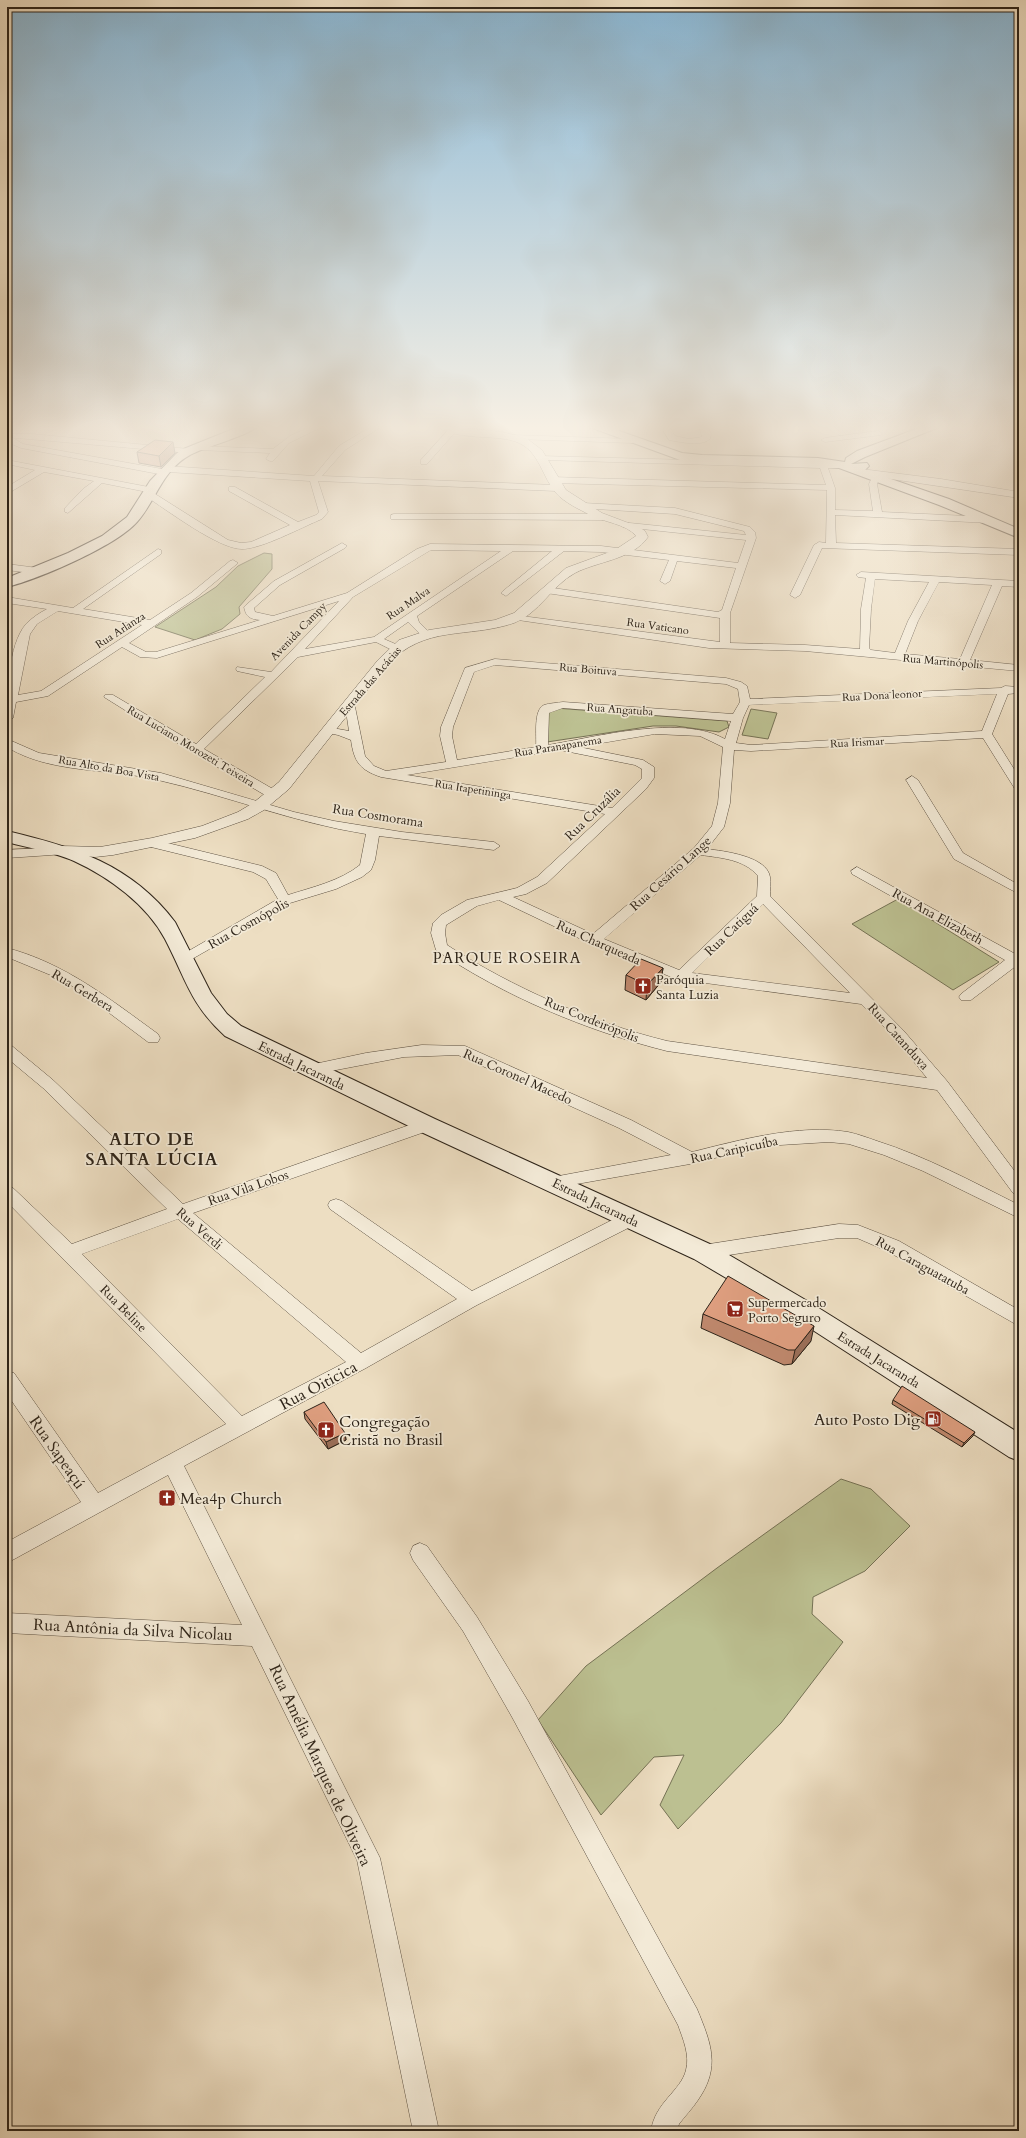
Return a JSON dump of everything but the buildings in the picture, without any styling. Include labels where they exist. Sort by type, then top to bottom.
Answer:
[{"type":"main road","points":[[7,583],[106,538],[125,525]]},
{"type":"main road","points":[[999,525],[1019,534]]},
{"type":"main road","name":"Estrada Jacaranda","points":[[8,842],[70,853],[107,873],[155,908],[168,926],[185,959],[200,995],[220,1021],[232,1031],[310,1070],[427,1125],[554,1182],[630,1220],[703,1252],[800,1309],[1019,1448]]},
{"type":"street","points":[[198,525],[225,542],[234,545],[253,544],[301,525]]},
{"type":"street","name":"Estrada das Acácias","points":[[62,851],[101,852],[151,843],[208,829],[259,806],[274,795],[299,768],[327,730],[396,648],[426,634],[484,626],[518,617],[532,608],[546,590],[570,570],[620,551],[637,542],[642,537],[638,531],[625,525]]},
{"type":"street","points":[[630,525],[750,538]]},
{"type":"street","points":[[725,645],[726,613],[738,581],[750,538],[750,532],[744,527],[735,525]]},
{"type":"street","points":[[831,544],[832,525]]},
{"type":"street","points":[[795,595],[819,545],[831,544],[1019,552]]},
{"type":"street","points":[[277,619],[254,616],[248,610],[250,605],[266,590],[342,546]]},
{"type":"street","points":[[512,547],[620,551],[741,566]]},
{"type":"street","name":"Avenida Campy","points":[[196,750],[271,675],[295,654],[350,595],[420,551],[430,548],[512,547]]},
{"type":"street","name":"Rua Malva","points":[[377,639],[512,547]]},
{"type":"street","points":[[506,593],[562,548]]},
{"type":"street","points":[[73,612],[158,552]]},
{"type":"street","points":[[665,581],[674,558]]},
{"type":"street","name":"Rua Arlanza","points":[[13,700],[44,694],[194,595],[232,563]]},
{"type":"street","points":[[7,567],[38,570]]},
{"type":"street","points":[[866,650],[866,576],[1019,584]]},
{"type":"street","points":[[898,657],[913,621],[936,580]]},
{"type":"street","points":[[964,663],[998,583]]},
{"type":"street","points":[[546,590],[705,614],[718,615],[726,613]]},
{"type":"street","points":[[122,643],[138,653],[151,656],[277,619],[350,595]]},
{"type":"street","points":[[7,600],[54,609],[151,623]]},
{"type":"street","points":[[7,718],[13,700],[23,637],[30,625],[54,609]]},
{"type":"street","points":[[305,610],[328,619]]},
{"type":"street","points":[[412,615],[412,620],[415,625],[426,634]]},
{"type":"street","name":"Rua Vaticano","points":[[518,617],[709,646],[725,645],[795,648]]},
{"type":"street","points":[[295,654],[377,639],[396,648]]},
{"type":"street","name":"Rua Martinópolis","points":[[795,648],[866,650],[898,657],[1019,668]]},
{"type":"street","name":"Rua Boituva","points":[[452,763],[446,736],[452,710],[469,670],[486,663],[526,664],[726,681],[737,684],[743,688],[745,702]]},
{"type":"street","points":[[241,669],[271,675]]},
{"type":"street","points":[[1005,689],[986,734],[1019,786]]},
{"type":"street","name":"Rua Dona leonor","points":[[745,702],[1005,689],[1019,690]]},
{"type":"street","name":"Rua Luciano Morozeti Teixeira","points":[[109,697],[274,795]]},
{"type":"street","points":[[729,746],[737,718],[745,702]]},
{"type":"street","name":"Rua Itapetininga","points":[[350,704],[355,738],[362,762],[371,770],[385,775],[614,812]]},
{"type":"street","name":"Rua Angatuba","points":[[542,749],[543,712],[547,708],[562,704],[737,718]]},
{"type":"street","points":[[327,730],[341,732],[355,738]]},
{"type":"street","name":"Rua Paranapanema","points":[[385,775],[655,731],[702,733],[729,746]]},
{"type":"street","name":"Rua Irismar","points":[[729,746],[751,748],[986,734]]},
{"type":"street","points":[[595,740],[600,754]]},
{"type":"street","name":"Rua Alto da Boa Vista","points":[[7,742],[13,747],[42,756],[89,766],[139,772],[191,784],[259,806]]},
{"type":"street","name":"Rua Cruzália","points":[[502,897],[542,880],[642,786],[648,778],[648,767],[639,762],[557,746]]},
{"type":"street","name":"Rua Cesário Lange","points":[[594,940],[698,851],[718,827],[724,803],[729,746]]},
{"type":"street","points":[[912,780],[958,856],[1019,890]]},
{"type":"street","name":"Rua Cosmorama","points":[[259,806],[313,820],[373,831],[494,846]]},
{"type":"street","name":"Rua Cosmópolis","points":[[185,959],[285,900],[331,886],[357,874],[366,867],[369,860],[373,831]]},
{"type":"street","points":[[151,843],[257,869],[270,876],[285,900]]},
{"type":"street","name":"Rua Catiguá","points":[[681,976],[763,897],[764,876],[760,869],[755,865],[727,856],[698,851]]},
{"type":"street","name":"Rua Ana Elizabeth","points":[[857,871],[1017,960]]},
{"type":"street","name":"Rua Charqueada","points":[[502,897],[594,940],[681,976],[866,1000]]},
{"type":"street","name":"Rua Cordeirópolis","points":[[502,897],[472,903],[446,918],[440,923],[438,933],[441,946],[484,974],[603,1026],[667,1046],[942,1085]]},
{"type":"street","name":"Rua Catanduva","points":[[763,897],[898,1033],[942,1085],[1019,1189]]},
{"type":"street","name":"Rua Gerbera","points":[[7,952],[58,973],[81,986],[153,1038]]},
{"type":"street","points":[[966,997],[1017,960]]},
{"type":"street","name":"Rua Coronel Macedo","points":[[310,1070],[399,1052],[439,1048],[460,1050],[625,1124],[690,1158]]},
{"type":"street","name":"Rua Verdi","points":[[7,1050],[48,1084],[180,1211],[360,1363]]},
{"type":"street","name":"Rua Vila Lobos","points":[[69,1252],[180,1211],[427,1125]]},
{"type":"street","name":"Rua Caripicuíba","points":[[554,1182],[690,1158],[764,1140],[799,1137],[849,1138],[866,1142],[929,1167],[1019,1212]]},
{"type":"street","name":"Rua Beline","points":[[7,1192],[69,1252],[240,1426]]},
{"type":"street","points":[[336,1205],[471,1300]]},
{"type":"street","name":"Rua Oiticica","points":[[7,1553],[173,1464],[240,1426],[360,1363],[471,1300],[630,1220]]},
{"type":"street","name":"Rua Caraguatatuba","points":[[703,1252],[839,1231],[858,1232],[894,1246],[1019,1319]]},
{"type":"street","name":"Rua Sapeaçú","points":[[7,1379],[95,1506]]},
{"type":"street","name":"Rua Amélia Marques de Oliveira","points":[[173,1464],[368,1858],[426,2131]]},
{"type":"street","points":[[420,1554],[470,1624],[520,1708],[688,2018],[701,2055],[701,2067],[695,2081],[670,2113],[666,2121],[664,2131]]},
{"type":"street","name":"Rua Antônia da Silva Nicolau","points":[[7,1623],[259,1636]]},
{"type":"green space","points":[[264,553],[272,554],[272,569],[239,607],[240,614],[222,629],[195,640],[155,627],[216,587],[238,566]]},
{"type":"green space","points":[[555,708],[727,721],[729,727],[719,732],[676,726],[653,726],[547,742],[548,710]]},
{"type":"green space","points":[[751,709],[777,713],[768,739],[742,735]]},
{"type":"green space","points":[[898,899],[999,962],[953,990],[852,924]]},
{"type":"green space","points":[[841,1479],[871,1489],[910,1526],[865,1571],[813,1597],[812,1614],[843,1642],[781,1723],[678,1829],[660,1805],[684,1755],[654,1757],[601,1815],[538,1720],[586,1666],[717,1568]]},
{"type":"place","name":"Paróquia Santa Luzia","points":[[643,986]]},
{"type":"place","name":"Supermercado Porto Seguro","points":[[735,1309]]},
{"type":"place","name":"Auto Posto Dig","points":[[933,1419]]},
{"type":"place","name":"Congregação Cristã no Brasil","points":[[326,1430]]},
{"type":"place","name":"Mea4p Church","points":[[167,1498]]},
{"type":"district","name":"PARQUE ROSEIRA","points":[[507,958]]},
{"type":"district","name":"ALTO DE SANTA LÚCIA","points":[[152,1149]]}]
